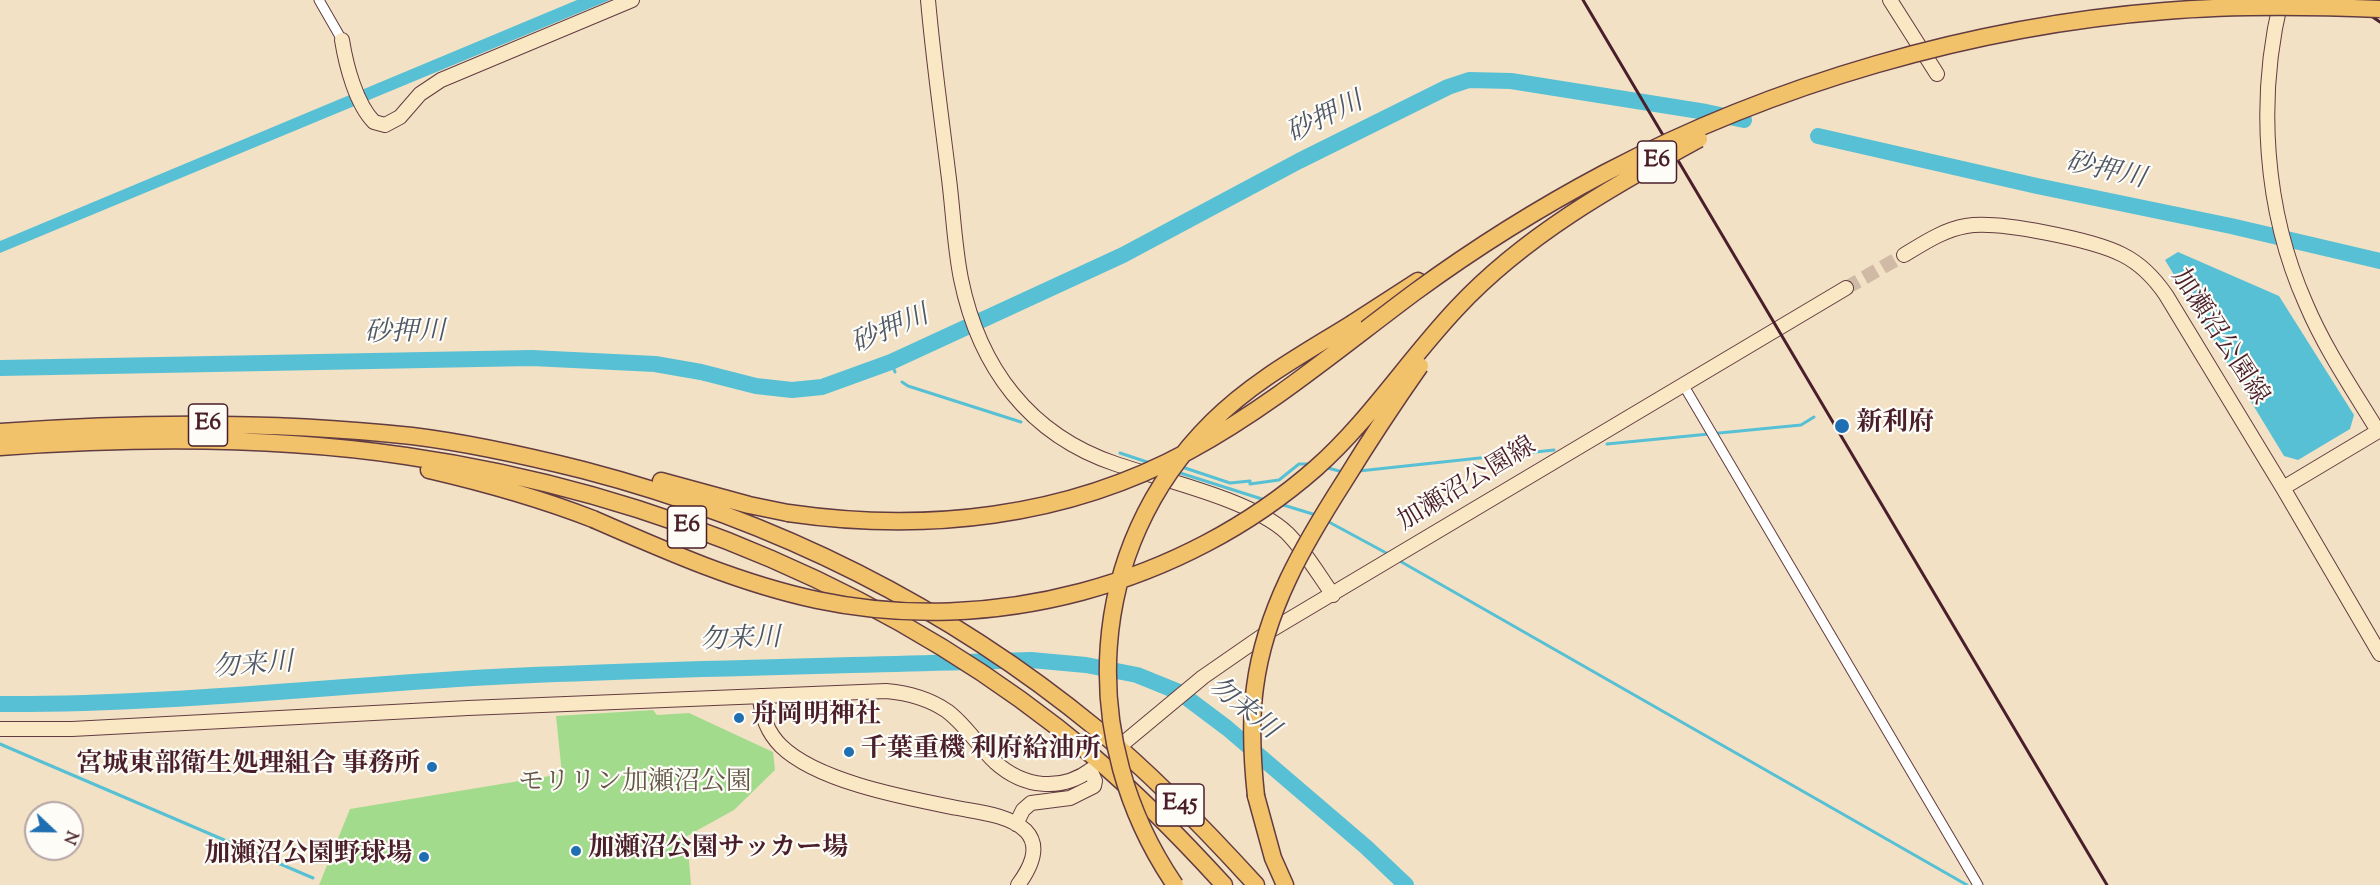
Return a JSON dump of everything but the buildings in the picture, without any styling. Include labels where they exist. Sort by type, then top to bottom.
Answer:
[{"type":"highway","name":"E6","points":[[1561,197],[1609,171],[1708,124],[1811,86],[1946,47],[2084,20],[2164,11],[2262,6],[2380,9]]},
{"type":"highway","name":"E6","points":[[1515,256],[1581,208],[1662,160],[1746,115],[1811,86]]},
{"type":"highway","points":[[415,436],[464,440],[563,457],[749,505],[826,519],[867,522],[954,520],[996,516],[1039,508],[1136,476],[1188,452],[1220,433],[1285,390],[1458,261],[1561,197]]},
{"type":"highway","points":[[1175,885],[1149,844],[1129,799],[1116,756],[1109,709],[1108,661],[1117,591],[1130,548],[1162,484],[1194,441],[1212,422],[1253,387],[1466,251],[1536,209],[1561,197]]},
{"type":"highway","points":[[227,441],[369,458],[507,489],[572,511],[722,573],[768,588],[819,600],[866,608],[917,611],[963,611],[1013,606],[1090,589],[1145,572],[1184,555],[1256,515],[1318,466],[1340,445],[1458,307],[1515,256]]},
{"type":"highway","points":[[1285,885],[1273,858],[1256,796],[1251,734],[1255,686],[1262,650],[1286,583],[1329,505],[1404,390],[1458,316],[1515,256]]},
{"type":"highway","name":"E6","points":[[0,432],[117,425],[291,426],[415,436],[510,453],[599,474],[690,501],[780,536],[869,578],[954,626],[1030,677],[1098,730]]},
{"type":"highway","name":"E6","points":[[0,447],[128,441],[227,441],[356,449],[460,465],[558,486],[694,529],[797,571],[893,619],[982,673],[1092,765]]},
{"type":"highway","name":"E45","points":[[1098,730],[1150,775],[1256,885]]},
{"type":"highway","name":"E45","points":[[1092,765],[1138,796],[1224,885]]},
{"type":"street","points":[[319,0],[342,40],[345,64],[365,109],[374,122],[386,125],[392,123],[420,94],[441,80],[632,0]]},
{"type":"street","points":[[928,0],[963,283],[978,338],[997,374],[1018,401],[1049,429],[1071,444],[1112,463],[1241,505],[1269,519],[1287,533],[1310,560],[1333,595]]},
{"type":"street","points":[[1890,0],[1937,74]]},
{"type":"street","points":[[2281,0],[2273,37],[2268,81],[2267,129],[2276,206],[2288,256],[2306,304],[2321,336],[2379,430],[2283,488]]},
{"type":"street","name":"加瀬沼公園線","points":[[1904,255],[1944,232],[1986,224],[2103,247],[2133,260],[2156,280],[2166,295],[2380,654]]},
{"type":"street","name":"加瀬沼公園線","points":[[1126,741],[1195,683],[1268,632],[1846,288]]},
{"type":"street","points":[[1683,386],[1978,885]]},
{"type":"street","points":[[0,729],[84,729],[457,709],[871,691],[909,693],[930,701],[957,720],[994,760],[1023,780],[1044,785],[1058,784],[1077,778],[1092,765]]},
{"type":"street","points":[[760,696],[762,712],[769,730],[780,745],[791,754],[817,768],[876,790],[984,813],[1016,824],[1026,831],[1031,838],[1033,848],[1030,868],[1018,885]]},
{"type":"street","points":[[1016,824],[1023,810],[1031,803],[1070,798],[1094,786],[1092,765]]},
{"type":"green space","name":"モリリン加瀬沼公園","points":[[653,710],[657,715],[689,713],[773,752],[775,770],[734,810],[687,836],[691,885],[319,885],[350,809],[562,774],[556,716]]},
{"type":"water","points":[[577,0],[610,0],[0,253],[0,241]]},
{"type":"water","points":[[2178,252],[2279,296],[2354,415],[2350,429],[2298,460],[2284,456],[2165,260]]},
{"type":"waterway","name":"砂押川","points":[[0,368],[532,358],[655,364],[701,372],[756,386],[792,390],[822,387],[891,362],[1123,255],[1299,161],[1448,87],[1469,80],[1511,81],[1744,120]]},
{"type":"waterway","name":"砂押川","points":[[1818,136],[2037,186],[2231,226],[2380,261]]},
{"type":"waterway","points":[[891,362],[895,372]]},
{"type":"waterway","points":[[902,382],[908,386],[1021,422]]},
{"type":"waterway","points":[[1607,444],[1801,425],[1814,417]]},
{"type":"waterway","points":[[1359,471],[1554,450]]},
{"type":"waterway","points":[[1120,453],[1150,463]]},
{"type":"waterway","points":[[1182,467],[1230,483],[1250,481],[1250,484],[1279,480],[1299,464],[1312,464]]},
{"type":"waterway","points":[[1324,467],[1343,472]]},
{"type":"waterway","points":[[1177,472],[1265,500]]},
{"type":"waterway","points":[[1280,504],[1316,515]]},
{"type":"waterway","points":[[1327,521],[1390,555]]},
{"type":"waterway","points":[[1398,560],[1967,885]]},
{"type":"waterway","name":"勿来川","points":[[0,704],[123,701],[492,677],[627,671],[1031,660],[1086,665],[1137,675],[1179,692],[1227,728],[1366,847],[1406,885]]},
{"type":"waterway","points":[[0,744],[313,878]]},
{"type":"tunnel","points":[[1846,288],[1904,255]]},
{"type":"railway","points":[[1583,0],[2107,885]]},
{"type":"railway","points":[[2348,0],[2380,22]]},
{"type":"place","name":"新利府","points":[[1842,426]]},
{"type":"place","name":"舟岡明神社","points":[[739,718]]},
{"type":"place","name":"千葉重機 利府給油所","points":[[849,752]]},
{"type":"place","name":"宮城東部衛生処理組合 事務所","points":[[432,767]]},
{"type":"place","name":"加瀬沼公園サッカー場","points":[[576,851]]},
{"type":"place","name":"加瀬沼公園野球場","points":[[424,857]]}]
